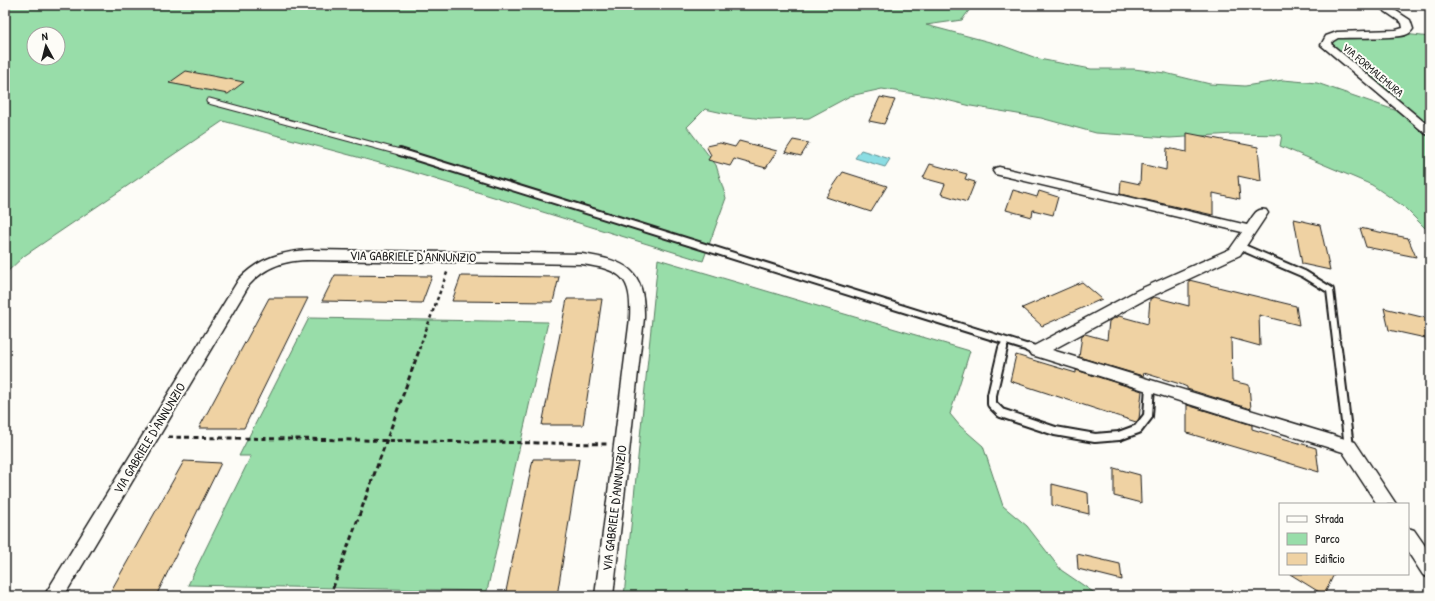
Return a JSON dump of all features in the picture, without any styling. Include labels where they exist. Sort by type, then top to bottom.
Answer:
[{"type":"street","name":"VIA FORMALEMURA","points":[[1381,5],[1407,22],[1408,29],[1404,32],[1396,33],[1337,35],[1330,37],[1326,42],[1326,45],[1364,75],[1407,114],[1430,132]]},
{"type":"street","points":[[999,171],[1251,230]]},
{"type":"street","points":[[1037,351],[1143,294],[1234,252],[1262,213]]},
{"type":"street","name":"VIA GABRIELE D'ANNUNZIO","points":[[53,596],[247,278],[260,267],[281,258],[298,255],[582,259],[615,266],[625,272],[632,279],[637,294],[638,313],[604,596]]},
{"type":"street","points":[[1037,351],[1349,447],[1386,503]]},
{"type":"street","points":[[1409,538],[1430,569]]},
{"type":"lane","points":[[209,101],[380,146],[1037,351]]},
{"type":"lane","points":[[1239,246],[1304,274],[1330,290],[1349,447]]},
{"type":"lane","points":[[1005,341],[992,395],[992,404],[1000,413],[1055,431],[1095,438],[1119,436],[1138,429],[1148,416],[1150,386]]},
{"type":"path","points":[[330,596],[453,256]]},
{"type":"path","points":[[150,437],[622,445]]},
{"type":"green space","points":[[5,5],[973,5],[962,20],[926,25],[1001,45],[1039,59],[1091,69],[1134,69],[1165,73],[1210,84],[1245,86],[1283,80],[1317,83],[1406,114],[1328,49],[1330,37],[1396,33],[1430,37],[1430,229],[1425,228],[1403,206],[1372,185],[1280,146],[1282,135],[1233,134],[1170,138],[1096,133],[1041,118],[971,106],[934,97],[882,89],[850,96],[809,118],[770,120],[732,115],[705,109],[687,127],[716,165],[726,198],[703,261],[402,169],[223,121],[24,256],[5,274]]},
{"type":"green space","points":[[658,259],[970,351],[950,414],[960,426],[983,446],[1003,506],[1027,526],[1061,570],[1099,596],[624,596]]},
{"type":"green space","points":[[309,318],[548,322],[487,591],[188,585],[251,456],[239,456]]},
{"type":"water","points":[[861,150],[890,159],[885,167],[855,158]]},
{"type":"building","points":[[186,71],[244,82],[228,94],[169,83]]},
{"type":"building","points":[[880,97],[895,100],[884,124],[869,121]]},
{"type":"building","points":[[1187,133],[1258,147],[1261,181],[1238,176],[1240,199],[1213,193],[1213,215],[1120,194],[1121,180],[1140,184],[1141,164],[1166,170],[1167,148],[1187,152]]},
{"type":"building","points":[[793,140],[809,143],[801,156],[785,152]]},
{"type":"building","points":[[739,141],[777,151],[766,168],[734,159],[730,166],[708,160],[711,155],[706,146],[720,143],[735,147]]},
{"type":"building","points":[[930,164],[967,174],[965,179],[975,182],[967,202],[941,194],[945,184],[923,178]]},
{"type":"building","points":[[843,172],[887,186],[871,212],[826,197]]},
{"type":"building","points":[[1013,190],[1037,197],[1039,191],[1058,197],[1053,215],[1033,210],[1032,217],[1006,210]]},
{"type":"building","points":[[1294,219],[1320,225],[1330,270],[1302,264]]},
{"type":"building","points":[[1360,228],[1408,238],[1416,257],[1366,247]]},
{"type":"building","points":[[335,275],[432,276],[422,303],[322,301]]},
{"type":"building","points":[[461,276],[559,277],[553,302],[452,301]]},
{"type":"building","points":[[1189,280],[1296,306],[1299,325],[1259,315],[1260,346],[1231,338],[1232,381],[1249,385],[1251,409],[1187,389],[1187,387],[1180,384],[1144,373],[1143,376],[1079,357],[1082,335],[1085,334],[1107,340],[1109,321],[1119,316],[1148,324],[1150,299],[1154,297],[1189,306]]},
{"type":"building","points":[[1082,282],[1102,299],[1042,326],[1022,308]]},
{"type":"building","points":[[269,298],[308,298],[244,428],[199,428]]},
{"type":"building","points":[[567,299],[602,299],[583,425],[542,425]]},
{"type":"building","points":[[1384,308],[1430,319],[1430,339],[1389,330]]},
{"type":"building","points":[[1016,355],[1076,373],[1076,370],[1142,391],[1139,419],[1136,422],[1010,381]]},
{"type":"building","points":[[1187,405],[1252,425],[1252,429],[1316,448],[1319,472],[1187,433]]},
{"type":"building","points":[[533,459],[579,459],[557,596],[505,596]]},
{"type":"building","points":[[184,461],[221,463],[156,596],[108,596]]},
{"type":"building","points":[[1114,468],[1140,475],[1141,503],[1114,496]]},
{"type":"building","points":[[1052,484],[1088,493],[1089,514],[1052,505]]},
{"type":"building","points":[[1077,554],[1120,564],[1122,580],[1078,569]]},
{"type":"building","points":[[1292,575],[1334,575],[1324,595]]}]
